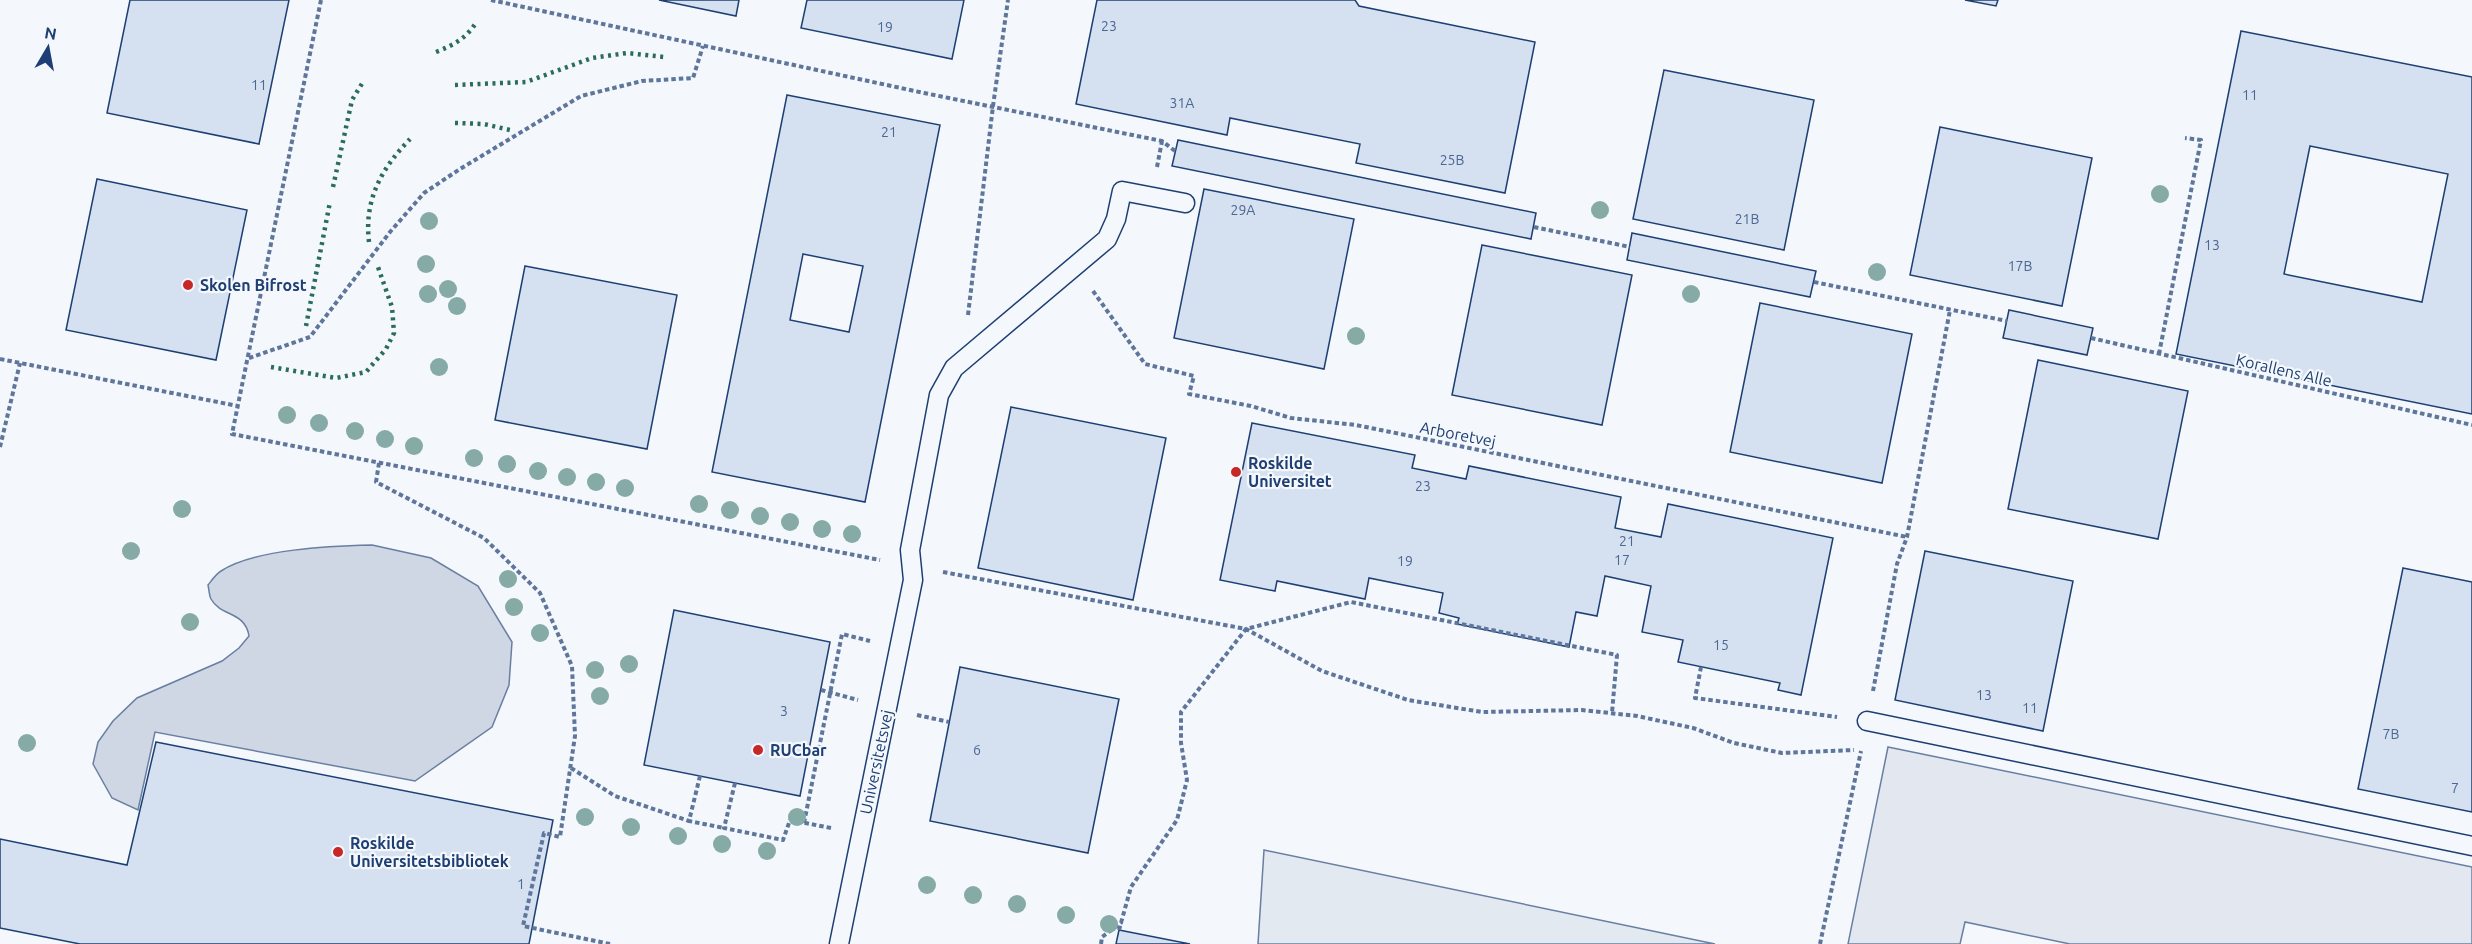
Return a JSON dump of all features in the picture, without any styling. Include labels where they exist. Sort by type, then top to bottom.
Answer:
[{"type":"lane","name":"Universitetsvej","points":[[839,944],[913,573],[910,550],[939,395],[954,368],[1107,239],[1116,219],[1122,190],[1185,203]]},
{"type":"lane","points":[[1867,721],[2472,846]]},
{"type":"path","points":[[321,0],[232,434],[913,573],[1246,629],[1322,671],[1408,700],[1482,712],[1582,710],[1612,713],[1693,728],[1734,743],[1782,753],[1861,750]]},
{"type":"path","points":[[491,0],[1162,141],[1175,152]]},
{"type":"path","points":[[963,361],[1008,0]]},
{"type":"path","points":[[248,358],[310,337],[390,232],[424,193],[581,96],[642,81],[693,78],[704,46]]},
{"type":"path","points":[[2158,354],[2200,140],[2185,138]]},
{"type":"path","points":[[1534,226],[1630,247]]},
{"type":"path","name":"Arboretvej","points":[[1075,266],[1145,364],[1194,376],[1189,394],[1251,406],[1292,418],[1356,425],[1907,537]]},
{"type":"path","points":[[1814,282],[2007,321]]},
{"type":"path","points":[[1820,944],[1897,564],[1907,537],[1950,310]]},
{"type":"path","name":"Korallens Alle","points":[[2091,338],[2472,424]]},
{"type":"path","points":[[0,359],[238,406]]},
{"type":"path","points":[[0,447],[20,363]]},
{"type":"path","points":[[379,463],[376,482],[484,538],[540,593],[572,666],[576,736],[560,837],[544,832],[523,926],[610,944]]},
{"type":"path","points":[[1119,930],[1131,887],[1177,820],[1187,780],[1181,744],[1181,712],[1246,629],[1351,602],[1617,655],[1612,713]]},
{"type":"path","points":[[804,823],[842,634],[899,647]]},
{"type":"path","points":[[1701,667],[1695,698],[1867,721]]},
{"type":"path","points":[[571,768],[615,796],[689,821],[783,840],[790,820],[861,834]]},
{"type":"path","points":[[689,821],[700,776]]},
{"type":"path","points":[[724,828],[735,783]]},
{"type":"path","points":[[1101,944],[1102,937],[1122,922]]},
{"type":"shaded area","points":[[372,545],[431,558],[478,586],[512,642],[509,685],[492,727],[415,781],[155,732],[138,810],[112,798],[93,764],[98,742],[113,721],[137,698],[222,661],[239,648],[249,636],[243,622],[215,605],[211,599],[208,585],[217,574],[236,564],[273,553]]},
{"type":"shaded area","points":[[1888,747],[2472,867],[2472,944],[2070,944],[1965,922],[1960,944],[1848,944]]},
{"type":"shaded area","points":[[1264,850],[1715,944],[1258,944]]},
{"type":"building","points":[[130,0],[289,0],[259,144],[107,113]]},
{"type":"building","points":[[659,0],[739,0],[736,16]]},
{"type":"building","points":[[807,0],[964,0],[952,59],[801,28]]},
{"type":"building","points":[[1097,0],[1355,0],[1359,6],[1535,42],[1505,193],[1356,163],[1360,144],[1230,118],[1227,135],[1076,104]]},
{"type":"building","points":[[1965,0],[1998,0],[1996,6]]},
{"type":"building","points":[[2241,31],[2472,77],[2472,414],[2176,354]],"holes":[[[2310,146],[2448,174],[2422,302],[2284,274]]]},
{"type":"building","points":[[1664,70],[1814,100],[1784,250],[1633,219]]},
{"type":"building","points":[[787,95],[940,125],[865,502],[712,472]],"holes":[[[803,254],[863,266],[849,332],[790,320]]]},
{"type":"building","points":[[1940,127],[2092,158],[2062,306],[1910,275]]},
{"type":"building","points":[[1178,140],[1536,213],[1531,239],[1172,166]]},
{"type":"building","points":[[97,179],[247,210],[216,360],[66,330]]},
{"type":"building","points":[[1204,189],[1354,219],[1324,369],[1174,338]]},
{"type":"building","points":[[1632,233],[1816,271],[1810,297],[1627,260]]},
{"type":"building","points":[[1482,245],[1632,275],[1602,425],[1452,395]]},
{"type":"building","points":[[525,266],[677,295],[647,449],[495,420]]},
{"type":"building","points":[[1760,303],[1912,334],[1882,483],[1730,452]]},
{"type":"building","points":[[2009,310],[2093,328],[2087,355],[2003,338]]},
{"type":"building","points":[[2038,360],[2188,391],[2158,539],[2008,509]]},
{"type":"building","points":[[1011,407],[1166,438],[1133,600],[978,568]]},
{"type":"building","points":[[1252,423],[1415,455],[1412,468],[1466,479],[1469,466],[1621,497],[1615,528],[1661,537],[1668,504],[1833,538],[1801,695],[1778,690],[1780,683],[1678,662],[1683,640],[1642,632],[1651,586],[1605,576],[1597,616],[1576,612],[1569,647],[1457,624],[1459,618],[1439,613],[1443,593],[1369,578],[1365,599],[1277,581],[1275,591],[1220,580]]},
{"type":"building","points":[[1925,551],[2073,581],[2043,731],[1895,700]]},
{"type":"building","points":[[2403,568],[2472,582],[2472,812],[2358,789]]},
{"type":"building","points":[[674,610],[830,642],[800,796],[644,765]]},
{"type":"building","points":[[960,667],[1119,699],[1088,853],[930,821]]},
{"type":"building","name":"Roskilde Universitetsbibliotek","points":[[156,742],[553,820],[529,944],[80,944],[0,928],[0,839],[127,865]]},
{"type":"building","points":[[1119,930],[1190,944],[1116,944]]},
{"type":"hedge","points":[[436,52],[460,40],[477,21]]},
{"type":"hedge","points":[[455,85],[526,82],[592,58],[627,53],[664,57]]},
{"type":"hedge","points":[[333,187],[352,100],[363,82]]},
{"type":"hedge","points":[[455,123],[484,124],[510,130]]},
{"type":"hedge","points":[[369,242],[369,212],[377,186],[391,162],[410,139]]},
{"type":"hedge","points":[[306,326],[330,202]]},
{"type":"hedge","points":[[271,367],[336,378],[366,372],[386,349],[394,333],[392,307],[378,267]]},
{"type":"place","name":"Skolen Bifrost","points":[[188,285]]},
{"type":"place","name":"Roskilde Universitet","points":[[1236,472]]},
{"type":"place","name":"RUCbar","points":[[758,750]]},
{"type":"place","name":"Roskilde Universitetsbibliotek","points":[[338,852]]}]
